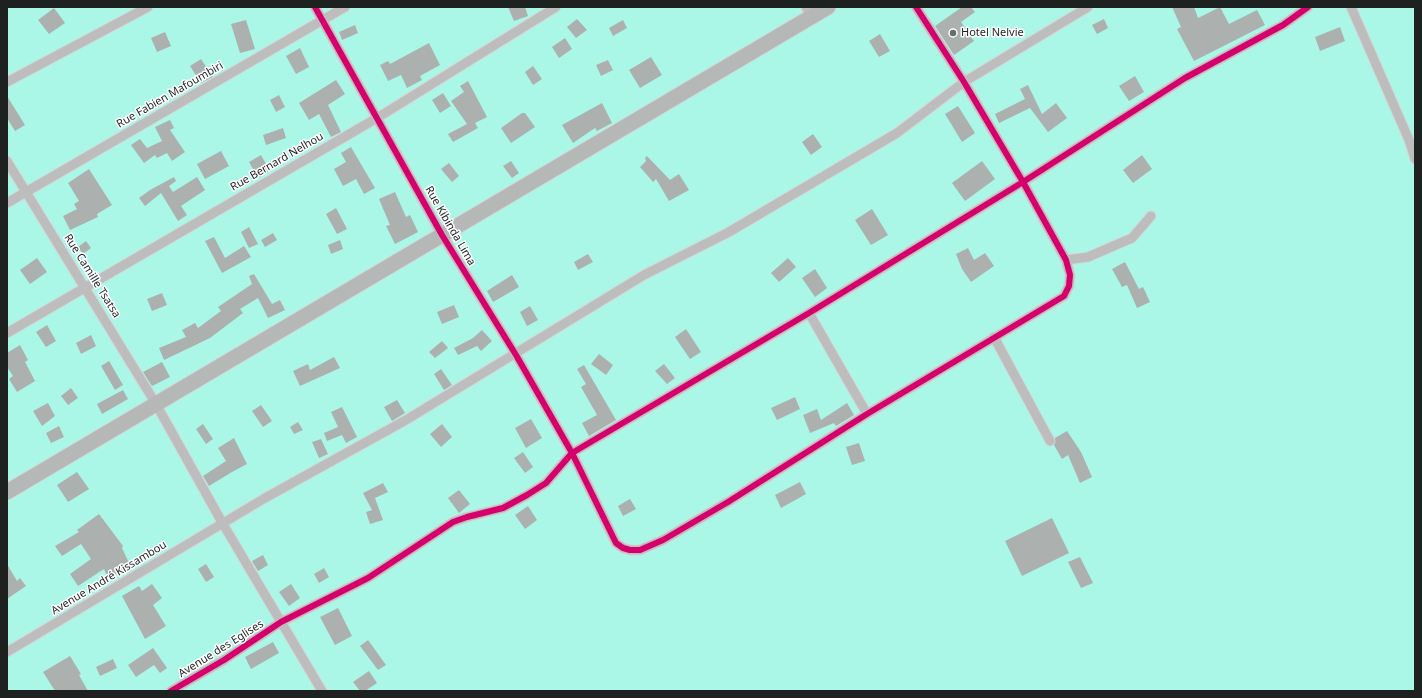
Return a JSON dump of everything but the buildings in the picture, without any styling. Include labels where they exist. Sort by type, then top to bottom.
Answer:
[{"type":"highway","points":[[7,492],[442,234],[809,11],[828,7]]},
{"type":"street","points":[[7,82],[148,7]]},
{"type":"street","name":"Rue Kibinda Lima","points":[[315,7],[324,20],[442,234],[516,355],[572,453],[616,543],[623,548],[640,550],[663,540],[702,517],[867,414],[1064,296],[1069,286],[1070,275],[1066,260],[1023,182],[964,82],[916,7]]},
{"type":"street","name":"Rue Fabien Mafoumbiri","points":[[7,203],[345,7]]},
{"type":"street","name":"Rue Bernard Nelhou","points":[[7,333],[377,118],[556,7]]},
{"type":"street","name":"Avenue André Kissambou","points":[[7,652],[279,490],[406,420],[516,355],[644,275],[729,232],[897,133],[964,82],[1088,7]]},
{"type":"street","name":"Avenue des Eglises","points":[[171,691],[224,660],[281,622],[368,578],[453,522],[467,516],[503,508],[527,495],[546,483],[572,453],[809,313],[1023,182],[1186,78],[1282,25],[1308,7]]},
{"type":"street","points":[[1351,7],[1409,140],[1415,159]]},
{"type":"street","name":"Rue Camille Tsatsa","points":[[7,161],[156,404],[223,524],[322,691]]},
{"type":"street","points":[[1066,260],[1088,257],[1132,238],[1151,216]]},
{"type":"street","points":[[809,313],[867,414]]},
{"type":"street","points":[[994,337],[1050,441]]},
{"type":"green space","points":[[7,7],[1415,7],[1415,691],[7,691]]},
{"type":"cycle path","points":[[315,7],[442,235],[516,355],[572,453],[616,543],[623,548],[630,550],[640,550],[663,540],[728,502],[867,414],[1064,296],[1069,286],[1070,275],[1066,260],[1023,182],[964,82],[916,7]]},
{"type":"cycle path","points":[[171,691],[224,660],[281,622],[368,578],[453,522],[503,508],[527,495],[546,483],[572,453],[809,313],[1023,182],[1185,78],[1283,25],[1308,7]]},
{"type":"place","name":"Hotel Nelvie","points":[[953,33]]}]
